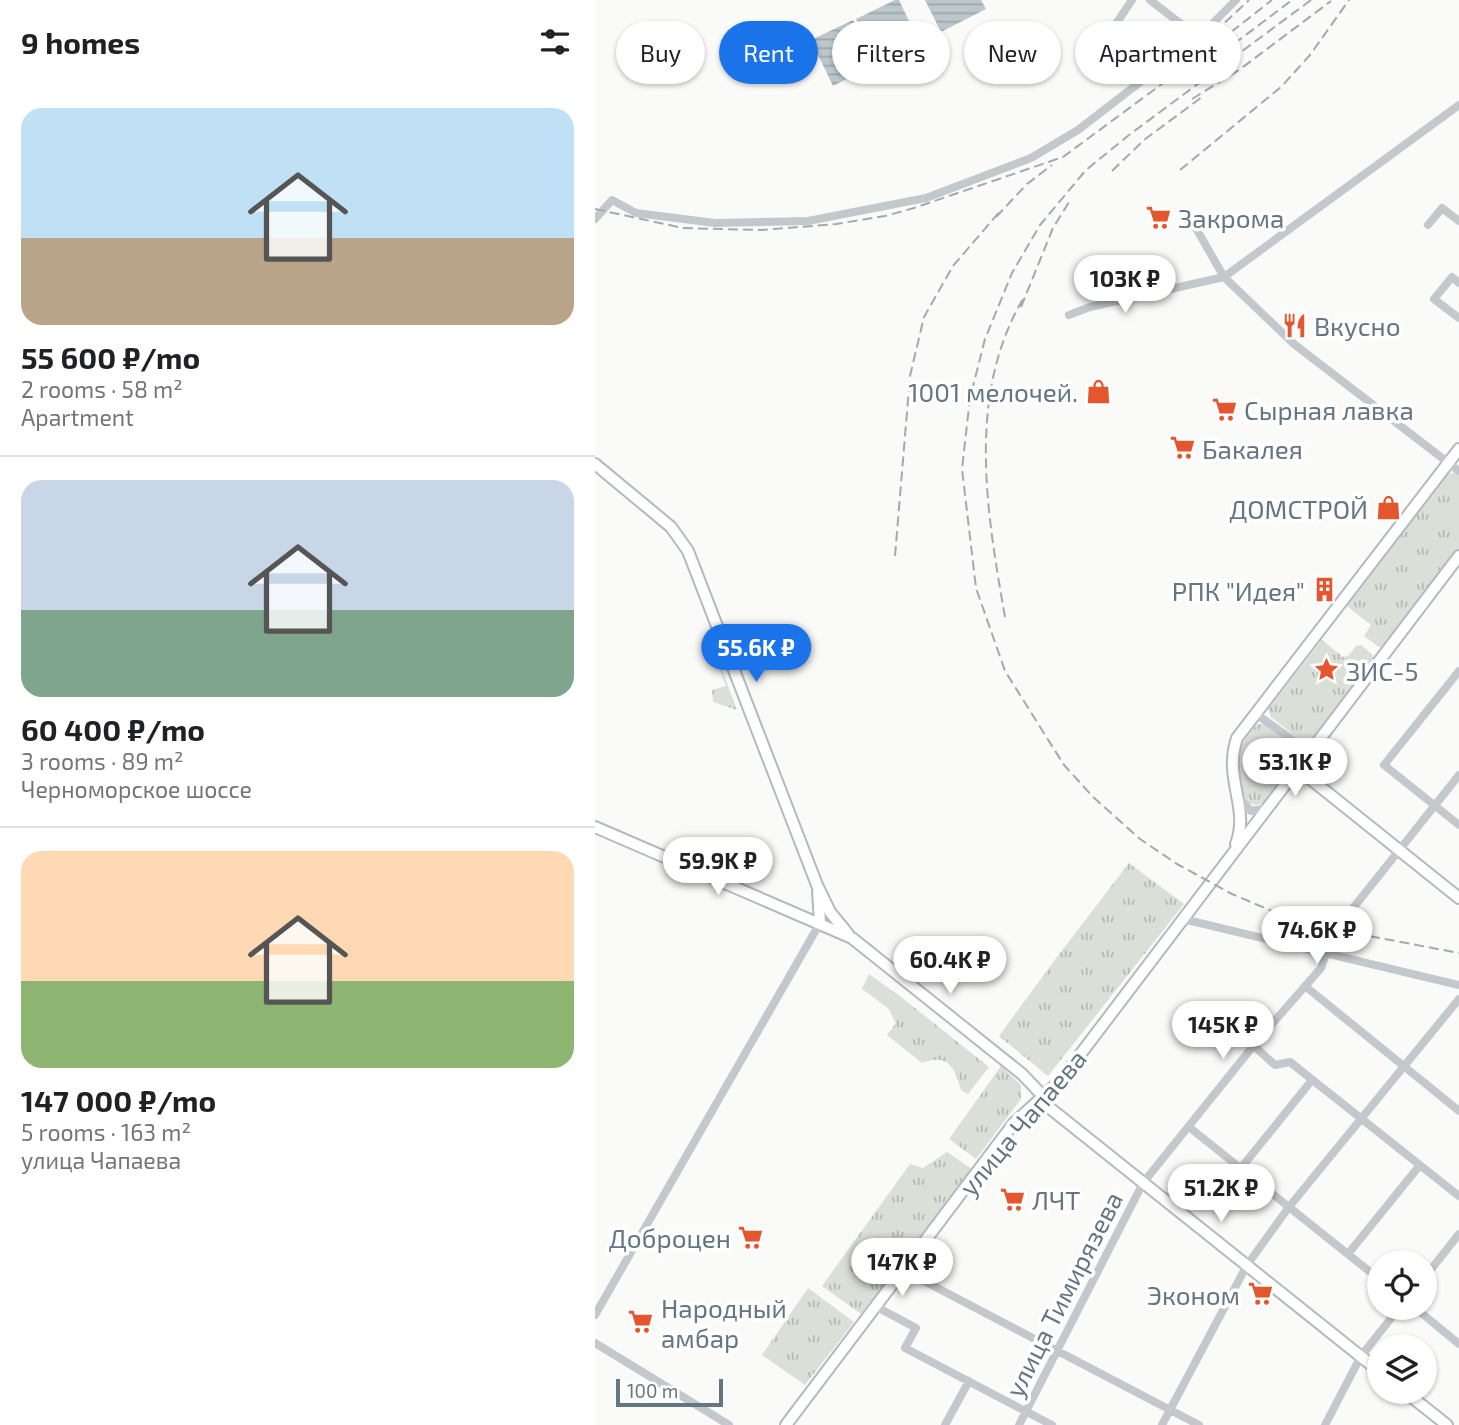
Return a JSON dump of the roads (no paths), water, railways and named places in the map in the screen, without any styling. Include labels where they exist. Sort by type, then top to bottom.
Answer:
[{"type":"main road","points":[[1232,856],[1240,833],[1241,817],[1231,770],[1232,753],[1237,738],[1459,449]]},
{"type":"main road","points":[[595,464],[671,527],[688,551],[817,885],[830,912],[852,938],[1022,1074],[1051,1109],[1367,1361]]},
{"type":"main road","name":"улица Чапаева","points":[[786,1425],[1014,1123],[1060,1080],[1458,560]]},
{"type":"main road","points":[[1298,769],[1459,898]]},
{"type":"main road","points":[[595,827],[852,938]]},
{"type":"main road","points":[[817,885],[820,923]]},
{"type":"main road","points":[[1022,1074],[1037,1082],[1050,1083],[1080,1054]]},
{"type":"main road","points":[[1420,1404],[1447,1425]]},
{"type":"street","points":[[1118,21],[1132,0]]},
{"type":"street","points":[[1150,0],[1177,21]]},
{"type":"street","points":[[1214,21],[1236,0]]},
{"type":"street","points":[[595,219],[612,200],[636,213],[715,223],[808,220],[926,198],[1031,158],[1080,129],[1138,84]]},
{"type":"street","points":[[1069,315],[1090,307],[1224,277],[1459,105]]},
{"type":"street","points":[[1429,225],[1442,208],[1459,221]]},
{"type":"street","points":[[1182,211],[1197,230],[1224,277],[1294,344],[1459,471]]},
{"type":"street","points":[[1459,283],[1452,277],[1434,299],[1459,318]]},
{"type":"street","points":[[1459,671],[1384,765],[1459,825]]},
{"type":"street","points":[[1257,714],[1310,752]]},
{"type":"street","points":[[1350,912],[1459,775]]},
{"type":"street","points":[[1236,795],[1251,811],[1268,808]]},
{"type":"street","points":[[1183,919],[1459,985]]},
{"type":"street","points":[[595,1315],[820,923]]},
{"type":"street","name":"улица Тимирязева","points":[[1019,1425],[1143,1183],[1321,968],[1326,954]]},
{"type":"street","points":[[1305,985],[1459,1111]]},
{"type":"street","points":[[1163,1425],[1247,1265],[1289,1207],[1459,999]]},
{"type":"street","points":[[1254,1046],[1275,1065],[1290,1062],[1459,1196]]},
{"type":"street","points":[[1241,1168],[1312,1080]]},
{"type":"street","points":[[1189,1127],[1367,1269]]},
{"type":"street","points":[[1348,1254],[1420,1165]]},
{"type":"street","points":[[1437,1262],[1459,1234]]},
{"type":"street","points":[[903,1270],[1199,1425]]},
{"type":"street","points":[[876,1307],[916,1328],[905,1348],[1052,1425]]},
{"type":"street","points":[[1325,1425],[1361,1356],[1389,1320]]},
{"type":"street","points":[[1431,1320],[1458,1340]]},
{"type":"street","points":[[595,1343],[729,1425]]},
{"type":"street","points":[[945,1425],[969,1381]]},
{"type":"railway","points":[[1227,21],[1249,0]]},
{"type":"railway","points":[[595,209],[683,228],[762,230],[836,224],[914,208],[1063,157],[1272,0]]},
{"type":"railway","points":[[1241,39],[1292,0]]},
{"type":"railway","points":[[1311,0],[1086,170],[1040,225],[1012,273],[985,339],[970,398],[962,469],[976,588],[1005,671],[1064,765],[1093,797],[1140,839],[1177,864],[1232,894],[1279,914],[1332,929],[1459,953]]},
{"type":"railway","points":[[1180,170],[1281,87],[1310,55],[1349,0]]},
{"type":"railway","points":[[1192,99],[1239,70],[1331,1]]},
{"type":"railway","points":[[1112,171],[1144,140],[1202,97]]},
{"type":"railway","points":[[996,217],[1027,184],[1052,165]]},
{"type":"railway","points":[[1021,307],[1053,228],[1069,202]]},
{"type":"railway","points":[[895,556],[910,376],[924,317],[953,266],[1001,210]]},
{"type":"railway","points":[[1005,617],[988,497],[988,415],[994,375],[1005,336],[1023,299]]},
{"type":"place","name":"Закрома","points":[[1158,217]]},
{"type":"place","name":"Вкусно","points":[[1294,325]]},
{"type":"place","name":"1001 мелочей.","points":[[1098,391]]},
{"type":"place","name":"Сырная лавка","points":[[1224,409]]},
{"type":"place","name":"Бакалея","points":[[1182,448]]},
{"type":"place","name":"ДОМСТРОЙ","points":[[1388,508]]},
{"type":"place","name":"РПК \"Идея\"","points":[[1325,590]]},
{"type":"place","name":"ЗИС-5","points":[[1326,670]]},
{"type":"place","name":"ЛЧТ","points":[[1012,1199]]},
{"type":"place","name":"Доброцен","points":[[751,1237]]},
{"type":"place","name":"Эконом","points":[[1260,1294]]},
{"type":"place","name":"Народный амбар","points":[[641,1322]]}]
